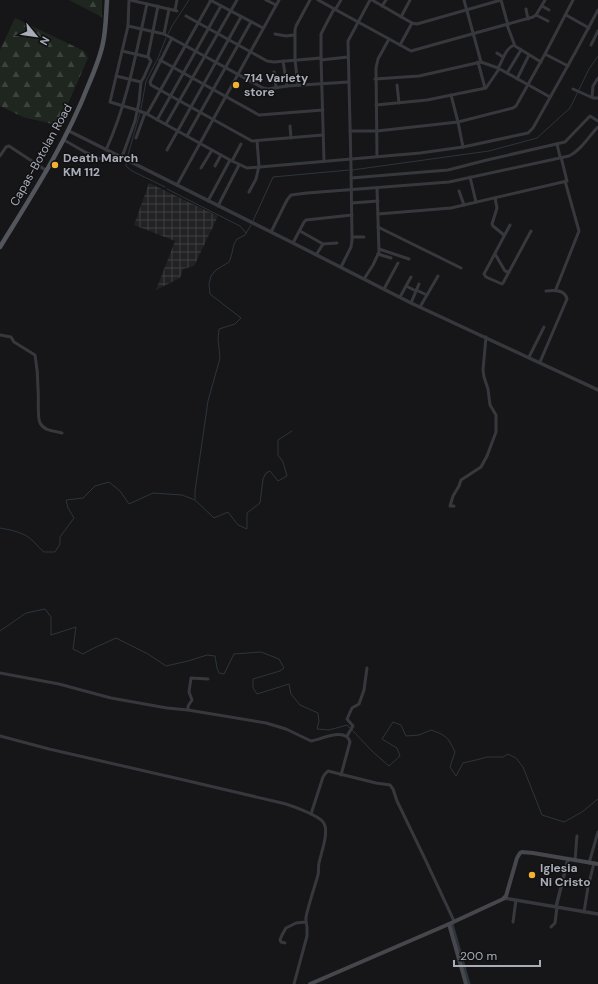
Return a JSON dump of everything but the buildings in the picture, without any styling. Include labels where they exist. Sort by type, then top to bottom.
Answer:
[{"type":"main road","name":"Capas-Botolan Road","points":[[0,247],[47,171],[69,131],[83,99],[101,50],[106,24],[107,0]]},
{"type":"main road","points":[[310,984],[449,924],[504,898],[517,858],[522,852],[594,863]]},
{"type":"main road","points":[[449,924],[466,984]]},
{"type":"street","points":[[177,0],[176,10],[147,4],[142,1],[129,0],[128,26],[110,102],[146,113],[231,161],[247,168],[463,148],[528,133],[533,128],[598,10]]},
{"type":"street","points":[[152,5],[154,0]]},
{"type":"street","points":[[136,138],[146,113],[161,90],[210,0],[263,28]]},
{"type":"street","points":[[166,124],[237,0]]},
{"type":"street","points":[[266,0],[276,5]]},
{"type":"street","points":[[177,185],[279,0]]},
{"type":"street","points":[[298,85],[294,35],[296,26],[310,0]]},
{"type":"street","points":[[318,0],[413,51],[528,19],[536,15],[545,0]]},
{"type":"street","points":[[326,4],[328,0]]},
{"type":"street","points":[[324,161],[321,59],[322,32],[341,0]]},
{"type":"street","points":[[341,267],[351,247],[352,237],[348,39],[371,0],[412,23],[417,24],[501,0],[516,48],[541,62]]},
{"type":"street","points":[[382,6],[386,0]]},
{"type":"street","points":[[401,17],[410,0]]},
{"type":"street","points":[[464,0],[474,34],[485,88]]},
{"type":"street","points":[[350,131],[376,131],[458,122],[514,108],[541,62],[573,0]]},
{"type":"street","points":[[106,150],[123,106],[147,4]]},
{"type":"street","points":[[122,157],[131,133],[137,110],[141,82],[151,61],[148,57],[158,6]]},
{"type":"street","points":[[157,120],[221,6]]},
{"type":"street","points":[[542,6],[549,10]]},
{"type":"street","points":[[164,34],[169,9]]},
{"type":"street","points":[[526,9],[528,19]]},
{"type":"street","points":[[536,15],[548,21]]},
{"type":"street","points":[[566,15],[588,28]]},
{"type":"street","points":[[186,16],[267,61],[283,62],[348,57]]},
{"type":"street","points":[[167,150],[241,17]]},
{"type":"street","points":[[187,136],[251,22]]},
{"type":"street","points":[[400,45],[412,23]]},
{"type":"street","points":[[128,26],[164,34],[263,88],[348,82]]},
{"type":"street","points":[[591,45],[598,32]]},
{"type":"street","points":[[275,34],[286,36],[294,35]]},
{"type":"street","points":[[172,38],[150,82],[151,85],[252,141],[323,135]]},
{"type":"street","points":[[377,156],[376,68],[389,39]]},
{"type":"street","points":[[376,105],[427,100],[485,88],[487,87],[509,47],[514,44]]},
{"type":"street","points":[[507,73],[521,50]]},
{"type":"street","points":[[122,51],[148,57]]},
{"type":"street","points":[[496,54],[503,57]]},
{"type":"street","points":[[545,54],[568,66]]},
{"type":"street","points":[[517,79],[529,55]]},
{"type":"street","points":[[160,60],[259,115],[323,110]]},
{"type":"street","points":[[283,62],[287,86]]},
{"type":"street","points":[[375,79],[419,76],[480,62],[498,68],[550,97]]},
{"type":"street","points":[[274,72],[276,88]]},
{"type":"street","points":[[116,76],[141,82]]},
{"type":"street","points":[[592,97],[593,86],[598,78]]},
{"type":"street","points":[[397,85],[399,103]]},
{"type":"street","points":[[574,89],[580,93],[598,98]]},
{"type":"street","points":[[451,95],[463,148]]},
{"type":"street","points":[[351,178],[448,170],[567,141],[590,116],[598,121]]},
{"type":"street","points":[[290,126],[291,138]]},
{"type":"street","points":[[271,232],[291,195],[449,182],[569,156],[583,144],[598,127]]},
{"type":"street","points":[[69,131],[410,303],[598,390]]},
{"type":"street","points":[[64,140],[84,152],[103,160]]},
{"type":"street","points":[[249,192],[256,179],[260,166],[258,141]]},
{"type":"street","points":[[208,201],[241,144]]},
{"type":"street","points":[[556,290],[579,231],[565,181],[567,180],[557,144]]},
{"type":"street","points":[[0,156],[6,147],[9,146],[47,171]]},
{"type":"street","points":[[202,168],[212,150]]},
{"type":"street","points":[[215,166],[221,155]]},
{"type":"street","points":[[218,206],[239,165]]},
{"type":"street","points":[[470,177],[476,202]]},
{"type":"street","points":[[378,214],[451,208],[565,181]]},
{"type":"street","points":[[364,279],[378,254],[377,188]]},
{"type":"street","points":[[459,191],[464,205]]},
{"type":"street","points":[[495,198],[497,208],[492,224],[504,236]]},
{"type":"street","points":[[352,203],[378,201]]},
{"type":"street","points":[[293,243],[306,220],[352,216]]},
{"type":"street","points":[[510,225],[484,274],[486,277],[502,284],[531,231]]},
{"type":"street","points":[[378,227],[461,268]]},
{"type":"street","points":[[300,231],[323,244],[337,243]]},
{"type":"street","points":[[352,237],[364,237]]},
{"type":"street","points":[[316,255],[323,244]]},
{"type":"street","points":[[378,249],[409,258]]},
{"type":"street","points":[[378,254],[391,258]]},
{"type":"street","points":[[495,254],[505,270],[509,272]]},
{"type":"street","points":[[384,289],[398,262]]},
{"type":"street","points":[[420,307],[438,276]]},
{"type":"street","points":[[400,297],[410,277]]},
{"type":"street","points":[[410,303],[419,284]]},
{"type":"street","points":[[406,286],[427,295]]},
{"type":"street","points":[[540,362],[567,296],[556,290],[546,291]]},
{"type":"street","points":[[529,357],[544,326]]},
{"type":"street","points":[[0,335],[11,337],[14,342],[35,355],[38,389],[38,419],[44,428],[62,433]]},
{"type":"street","points":[[454,506],[450,506],[461,480],[481,467],[496,432],[496,415],[490,405],[483,370],[486,337]]},
{"type":"street","points":[[347,736],[353,725],[347,719],[352,708],[359,704],[364,690],[367,668]]},
{"type":"street","points":[[0,673],[59,684],[111,698],[266,723],[286,729],[311,741],[338,734],[345,735],[349,738],[350,742],[342,775]]},
{"type":"street","points":[[188,710],[188,706],[192,700],[189,692],[191,678],[208,679]]},
{"type":"street","points":[[0,736],[49,749],[294,806],[322,820],[326,831],[319,864],[319,871],[308,908],[306,922],[307,936],[294,984]]},
{"type":"street","points":[[311,814],[326,772],[329,771],[391,786],[454,921]]},
{"type":"street","points":[[584,912],[594,863],[598,832]]},
{"type":"street","points":[[575,860],[577,836]]},
{"type":"street","points":[[551,927],[555,923],[557,907],[568,859]]},
{"type":"street","points":[[504,898],[598,914]]},
{"type":"street","points":[[513,922],[516,900]]},
{"type":"street","points":[[285,944],[280,940],[286,928],[296,923],[306,922]]},
{"type":"shaded area","points":[[149,183],[218,216],[194,266],[183,269],[180,278],[156,290],[175,241],[134,225]]},
{"type":"green space","points":[[69,0],[102,0],[102,17]]},
{"type":"green space","points":[[15,18],[84,51],[88,58],[59,124],[56,125],[23,117],[0,106],[0,50]]},
{"type":"waterway","points":[[168,34],[189,0]]},
{"type":"waterway","points":[[141,109],[146,81],[166,38]]},
{"type":"waterway","points":[[352,170],[489,151],[537,138],[570,108],[589,69],[598,56]]},
{"type":"waterway","points":[[127,158],[140,113]]},
{"type":"waterway","points":[[126,163],[126,166],[132,171],[165,187]]},
{"type":"waterway","points":[[253,221],[273,177],[349,170]]},
{"type":"waterway","points":[[167,189],[240,226],[246,233]]},
{"type":"waterway","points":[[195,499],[208,401],[220,358],[218,339],[219,329],[235,324],[241,318],[210,294],[209,284],[211,276],[216,270],[229,262],[234,244],[237,239],[245,235],[251,225]]},
{"type":"waterway","points":[[0,528],[26,535],[44,552],[55,552],[60,544],[60,537],[74,518],[68,508],[66,500],[83,498],[95,486],[109,482],[120,491],[129,504],[153,493],[182,495],[195,500],[214,518],[228,512],[238,525],[247,529],[247,513],[260,503],[263,479],[266,473],[270,471],[278,481],[287,476],[283,462],[278,455],[278,440],[292,431]]},
{"type":"waterway","points":[[0,631],[26,613],[45,609],[51,617],[51,635],[76,627],[73,649],[83,654],[116,638],[148,654],[166,666],[207,655],[215,656],[219,673],[224,674],[234,654],[261,652],[279,659],[284,668],[280,671],[253,679],[253,688],[257,694],[289,684],[291,694],[300,705],[318,713],[319,721],[317,729],[329,730],[347,725],[350,728]]},
{"type":"waterway","points":[[352,730],[389,766],[400,756],[397,748],[382,739],[393,722],[401,725],[406,736],[419,735],[431,730],[446,737],[455,752],[450,767],[456,776],[463,763],[487,757],[503,757],[508,754],[516,758],[523,767],[542,815],[564,822],[582,812],[598,799]]},
{"type":"waterway","points":[[452,924],[469,984]]},
{"type":"place","name":"714 Variety store","points":[[236,85]]},
{"type":"place","name":"Death March KM 112","points":[[55,165]]},
{"type":"place","name":"Iglesia Ni Cristo","points":[[532,875]]}]
